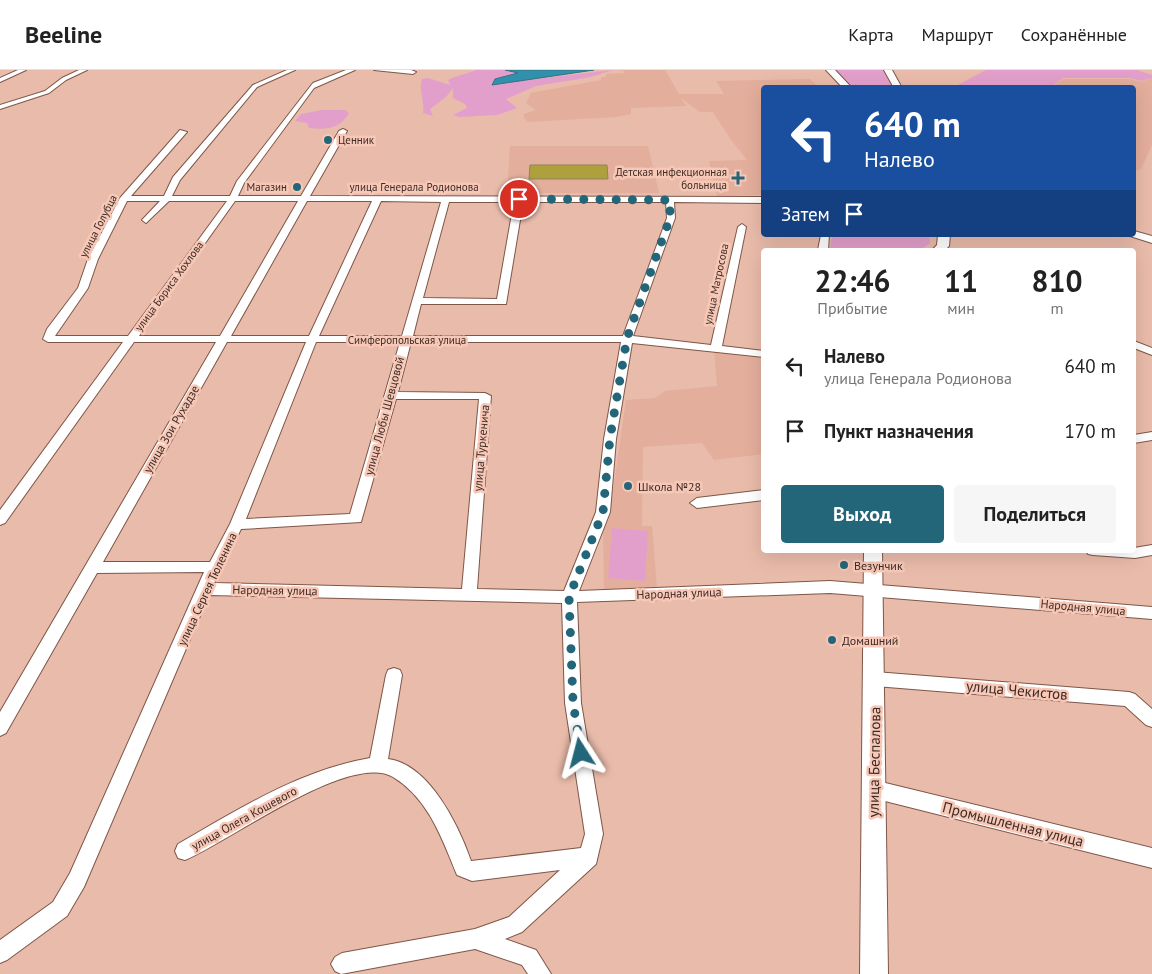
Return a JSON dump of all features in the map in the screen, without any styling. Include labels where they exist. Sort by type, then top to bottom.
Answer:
[{"type":"main road","points":[[830,70],[845,85]]},
{"type":"main road","points":[[888,70],[896,85]]},
{"type":"main road","points":[[1136,235],[1152,240]]},
{"type":"main road","name":"улица Беспалова","points":[[873,553],[875,679],[873,789],[874,974]]},
{"type":"street","points":[[0,80],[23,70]]},
{"type":"street","points":[[2,105],[47,92],[64,79],[84,70]]},
{"type":"street","points":[[146,220],[167,198],[176,179],[255,86],[292,70]]},
{"type":"street","name":"улица Бориса Хохлова","points":[[0,520],[233,198],[240,183],[315,84],[352,70]]},
{"type":"street","points":[[377,70],[414,72]]},
{"type":"street","name":"улица Зои Рухадзе","points":[[0,728],[90,568],[224,340],[343,131]]},
{"type":"street","name":"улица Голубца","points":[[48,340],[51,331],[83,288],[93,259],[124,198],[183,132]]},
{"type":"street","name":"улица Генерала Родионова","points":[[124,198],[761,200]]},
{"type":"street","name":"улица Сергея Тюленина","points":[[0,953],[60,909],[77,880],[214,567],[237,524],[312,340],[378,198]]},
{"type":"street","name":"улица Любы Шевцовой","points":[[237,524],[356,520],[446,198]]},
{"type":"street","points":[[418,301],[502,302],[519,199]]},
{"type":"street","points":[[342,964],[475,939],[515,925],[589,856],[594,834],[573,702],[569,597],[603,512],[610,438],[627,338],[670,218],[670,200]]},
{"type":"street","name":"улица Матросова","points":[[716,347],[742,227]]},
{"type":"street","name":"Симферопольская улица","points":[[48,340],[627,338],[761,354]]},
{"type":"street","points":[[1136,345],[1152,352]]},
{"type":"street","name":"улица Туркенича","points":[[390,395],[485,396],[469,579],[470,595]]},
{"type":"street","points":[[1136,439],[1152,436]]},
{"type":"street","points":[[697,503],[761,494]]},
{"type":"street","points":[[1136,553],[1152,550]]},
{"type":"street","points":[[90,568],[214,567]]},
{"type":"street","name":"Народная улица","points":[[206,589],[569,597],[830,587],[1152,612]]},
{"type":"street","points":[[394,675],[378,764],[394,768],[408,778],[444,820],[464,868],[472,871],[589,856]]},
{"type":"street","name":"улица Чекистов","points":[[875,679],[1129,699],[1152,720]]},
{"type":"street","name":"улица Олега Кошевого","points":[[185,851],[297,788],[378,764]]},
{"type":"street","name":"Промышленная улица","points":[[873,789],[1152,858]]},
{"type":"street","points":[[475,939],[529,957],[540,974]]},
{"type":"shaded area","points":[[477,70],[505,70],[520,73],[493,84],[612,70],[591,77],[536,86],[506,99],[517,108],[497,115],[459,117],[453,115],[467,108],[465,104],[453,98],[453,88],[446,97],[430,109],[433,116],[423,113],[422,79],[428,78],[450,85],[448,80]]},
{"type":"shaded area","points":[[619,70],[665,70],[679,94],[724,94],[716,81],[810,79],[816,85],[761,85],[761,195],[717,196],[709,161],[747,160],[713,112],[700,112],[681,98],[686,106],[631,108],[631,114],[616,117],[528,122],[524,118],[524,114],[536,110],[526,103],[531,93],[601,80],[601,77],[606,77],[606,74],[625,73]]},
{"type":"shaded area","points":[[835,70],[884,70],[893,85],[850,85]]},
{"type":"shaded area","points":[[986,70],[1137,70],[1152,75],[1152,78],[1141,81],[1130,78],[1063,78],[1053,85],[958,85]]},
{"type":"shaded area","points":[[1152,78],[1152,145],[1141,169],[1136,170],[1136,85],[1054,85],[1063,79],[1130,79],[1141,82]]},
{"type":"shaded area","points":[[322,110],[345,110],[349,113],[337,125],[321,129],[309,128],[307,123],[295,121],[301,114]]},
{"type":"shaded area","points":[[510,146],[648,146],[659,193],[507,193]]},
{"type":"shaded area","points":[[832,237],[929,237],[930,243],[923,248],[830,248]]},
{"type":"shaded area","name":"Школа №28","points":[[714,351],[761,357],[761,454],[714,460],[702,443],[643,447],[642,526],[652,526],[657,588],[604,591],[603,525],[610,512],[626,400],[655,398],[665,391],[717,386]]},
{"type":"shaded area","points":[[612,528],[648,531],[645,581],[608,578]]},
{"type":"water","points":[[505,70],[594,70],[492,85],[495,79],[518,73]]},
{"type":"building","points":[[530,165],[607,165],[608,179],[529,179]]},
{"type":"place","name":"Ценник","points":[[328,140]]},
{"type":"place","name":"Детская инфекционная больница","points":[[738,178]]},
{"type":"place","name":"Магазин","points":[[297,187]]},
{"type":"place","name":"Школа №28","points":[[628,486]]},
{"type":"place","name":"Везунчик","points":[[844,565]]},
{"type":"place","name":"Домашний","points":[[832,640]]},
{"type":"route","points":[[519,199],[670,200],[672,205],[670,218],[627,338],[610,438],[603,512],[569,597],[573,702],[581,753]]}]
